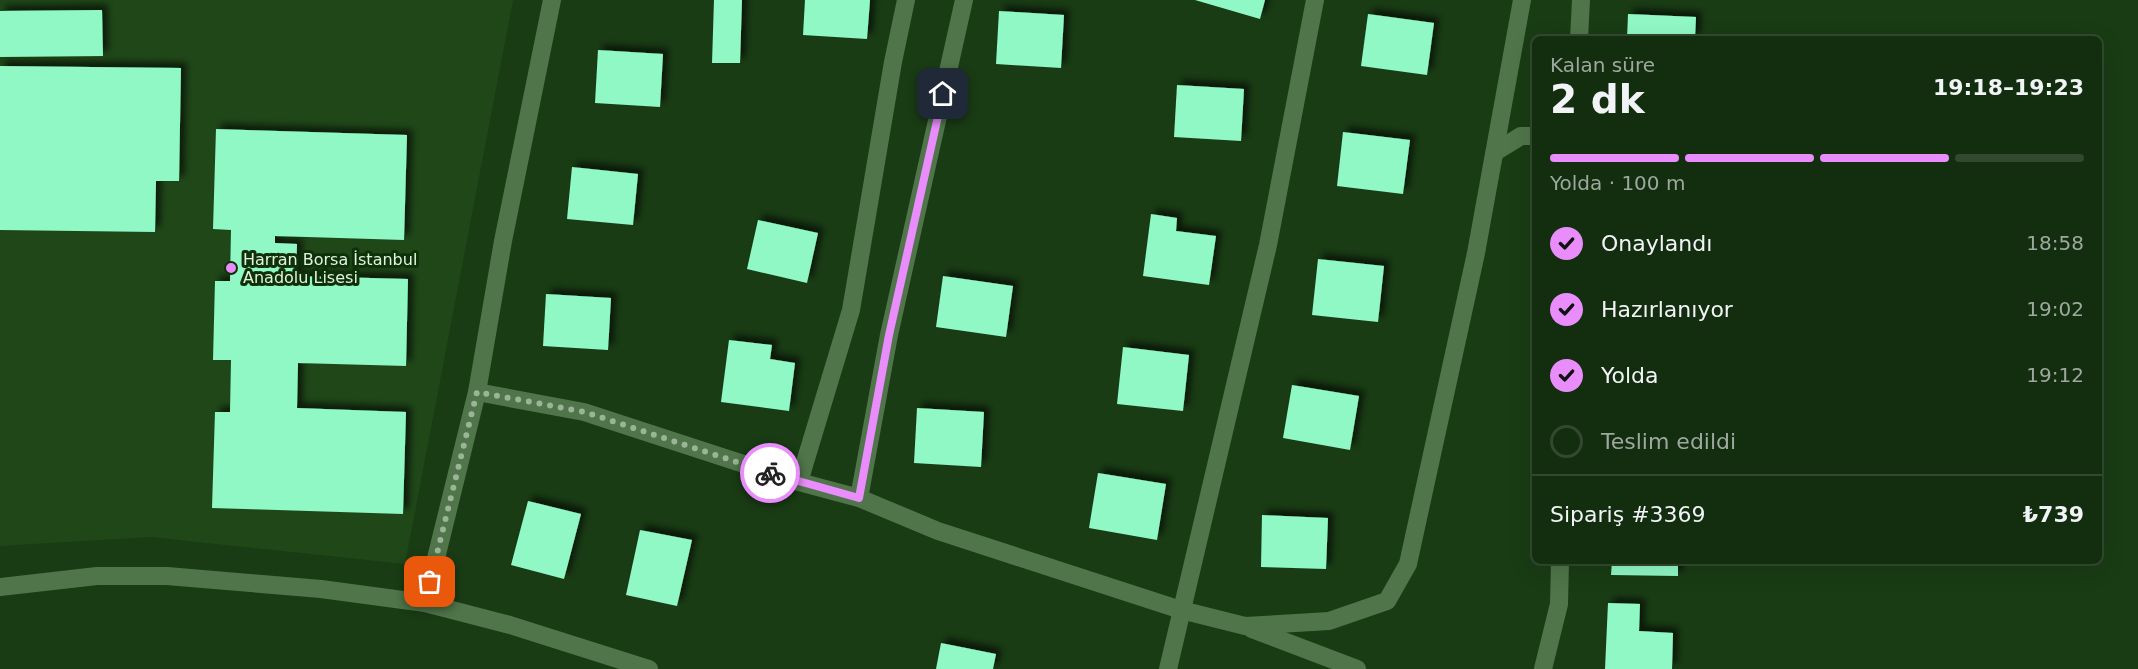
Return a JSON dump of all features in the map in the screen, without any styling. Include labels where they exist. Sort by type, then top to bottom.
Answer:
[{"type":"street","points":[[425,603],[477,392],[503,242],[552,0]]},
{"type":"street","points":[[800,482],[851,310],[893,62],[906,0]]},
{"type":"street","points":[[859,498],[889,335],[964,0]]},
{"type":"street","points":[[1168,669],[1268,245],[1315,0]]},
{"type":"street","points":[[1245,626],[1329,621],[1387,601],[1408,564],[1476,254],[1522,0]]},
{"type":"street","points":[[1579,36],[1581,0]]},
{"type":"street","points":[[1495,152],[1521,136],[1532,136]]},
{"type":"street","points":[[477,392],[585,412],[800,482],[859,498],[938,531],[1181,610],[1245,626],[1357,669]]},
{"type":"street","points":[[1543,669],[1559,604],[1560,564]]},
{"type":"street","points":[[0,587],[97,576],[167,576],[321,589],[425,603],[510,625],[649,669]]},
{"type":"shaded area","name":"Harran Borsa İstanbul Anadolu Lisesi","points":[[0,0],[513,0],[405,564],[151,537],[0,546]]},
{"type":"building","points":[[714,0],[742,0],[740,63],[712,63]]},
{"type":"building","points":[[805,0],[870,0],[867,39],[803,35]]},
{"type":"building","points":[[1195,0],[1265,0],[1260,19]]},
{"type":"building","points":[[102,10],[103,56],[0,57],[0,11]]},
{"type":"building","points":[[999,11],[1064,15],[1061,68],[996,64]]},
{"type":"building","points":[[1368,14],[1434,23],[1427,75],[1361,66]]},
{"type":"building","points":[[1628,14],[1696,17],[1695,36],[1627,36]]},
{"type":"building","points":[[598,50],[663,54],[660,107],[595,103]]},
{"type":"building","points":[[0,66],[181,68],[179,181],[156,181],[155,232],[0,230]]},
{"type":"building","points":[[1177,85],[1244,89],[1241,141],[1174,137]]},
{"type":"building","points":[[216,129],[407,135],[404,240],[275,236],[275,243],[297,244],[296,276],[408,279],[406,366],[298,363],[297,408],[406,412],[403,514],[212,508],[215,412],[230,412],[231,360],[213,360],[215,281],[230,281],[231,230],[213,229]]},
{"type":"building","points":[[1343,132],[1410,140],[1403,194],[1337,186]]},
{"type":"building","points":[[572,167],[638,174],[633,225],[567,219]]},
{"type":"building","points":[[1151,214],[1177,218],[1176,231],[1216,236],[1209,285],[1143,276]]},
{"type":"building","points":[[758,220],[818,233],[807,283],[747,269]]},
{"type":"building","points":[[1318,259],[1384,266],[1378,322],[1312,315]]},
{"type":"building","points":[[943,276],[1013,286],[1006,337],[936,327]]},
{"type":"building","points":[[546,294],[611,298],[608,350],[543,346]]},
{"type":"building","points":[[729,340],[772,345],[770,359],[795,363],[789,411],[721,402]]},
{"type":"building","points":[[1123,347],[1189,355],[1183,411],[1117,404]]},
{"type":"building","points":[[1292,385],[1359,396],[1350,450],[1283,438]]},
{"type":"building","points":[[917,408],[984,412],[981,467],[914,463]]},
{"type":"building","points":[[1098,473],[1166,484],[1157,540],[1089,528]]},
{"type":"building","points":[[528,501],[581,514],[564,579],[511,565]]},
{"type":"building","points":[[1262,515],[1328,518],[1326,569],[1261,567]]},
{"type":"building","points":[[640,530],[692,540],[677,606],[626,595]]},
{"type":"building","points":[[1612,564],[1678,564],[1678,576],[1611,575]]},
{"type":"building","points":[[1608,603],[1640,604],[1639,631],[1673,633],[1672,669],[1605,669]]},
{"type":"building","points":[[941,643],[996,654],[993,669],[936,669]]},
{"type":"way so far","points":[[430,582],[477,392],[585,412],[770,473]]},
{"type":"place","name":"Harran Borsa İstanbul Anadolu Lisesi","points":[[231,268]]},
{"type":"route","points":[[770,473],[859,498],[889,335],[943,94]]}]
